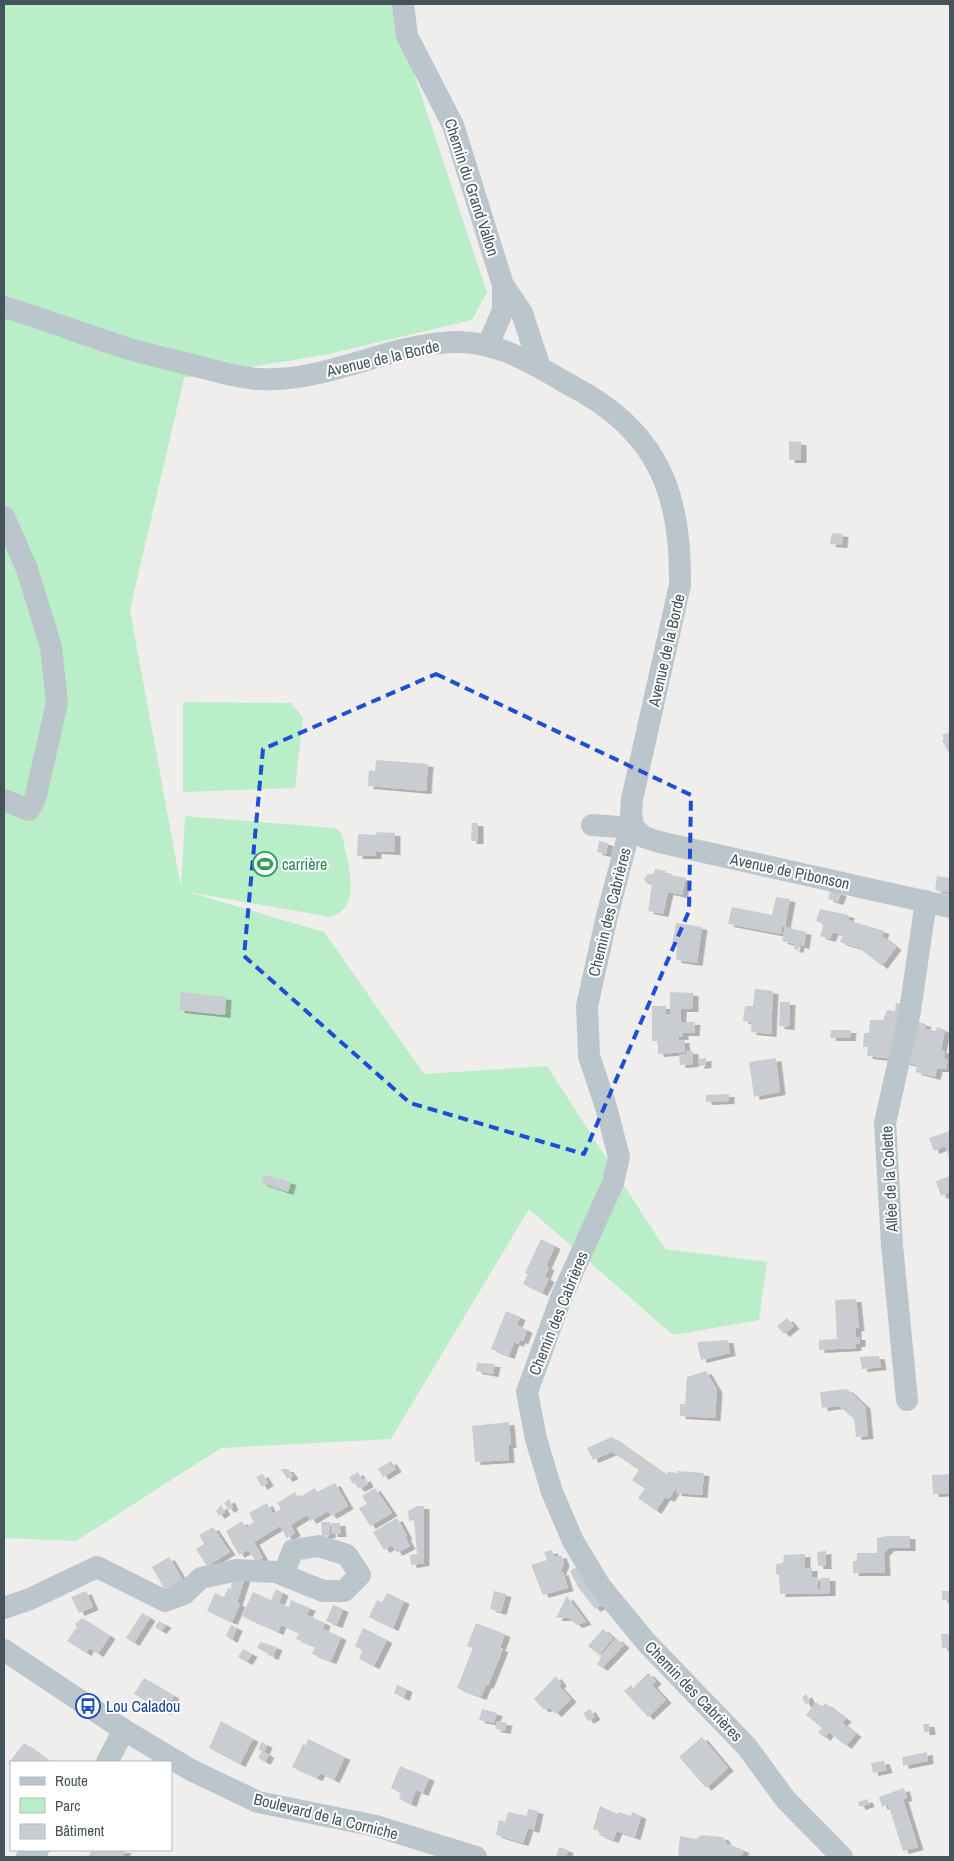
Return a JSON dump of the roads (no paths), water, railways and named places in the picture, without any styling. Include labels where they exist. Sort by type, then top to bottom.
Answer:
[{"type":"street","name":"Chemin du Grand Vallon","points":[[403,4],[407,36],[453,125],[503,285],[504,310],[488,346]]},
{"type":"street","points":[[503,285],[522,313],[540,368]]},
{"type":"street","name":"Avenue de la Borde","points":[[4,307],[124,348],[257,379],[298,377],[320,373],[421,346],[454,342],[488,346],[540,368],[600,403],[635,432],[652,452],[662,470],[674,513],[680,558],[680,585],[632,799],[630,816],[634,828]]},
{"type":"street","points":[[4,517],[27,569],[52,647],[57,703],[35,799],[29,810],[4,800]]},
{"type":"street","points":[[592,825],[634,828]]},
{"type":"street","name":"Avenue de Pibonson","points":[[634,828],[644,837],[659,842],[950,907]]},
{"type":"street","name":"Chemin des Cabrières","points":[[634,828],[627,840],[607,916],[587,1006],[589,1056],[606,1107],[619,1157],[613,1183],[561,1298],[527,1392],[536,1439],[552,1492],[573,1541],[600,1586],[646,1642],[747,1747],[786,1800],[842,1857]]},
{"type":"street","name":"Allée de la Colette","points":[[907,1400],[892,1246],[885,1122],[910,1011],[926,901]]},
{"type":"street","points":[[4,1608],[30,1599],[97,1567],[166,1601],[184,1594],[201,1578],[237,1570],[276,1572],[283,1575]]},
{"type":"street","name":"Boulevard de la Corniche","points":[[4,1650],[124,1730],[191,1770],[258,1802],[376,1826],[476,1857]]},
{"type":"street","points":[[108,1761],[124,1730]]},
{"type":"place","name":"carrière","points":[[265,864]]},
{"type":"place","name":"Lou Caladou","points":[[88,1706]]}]
